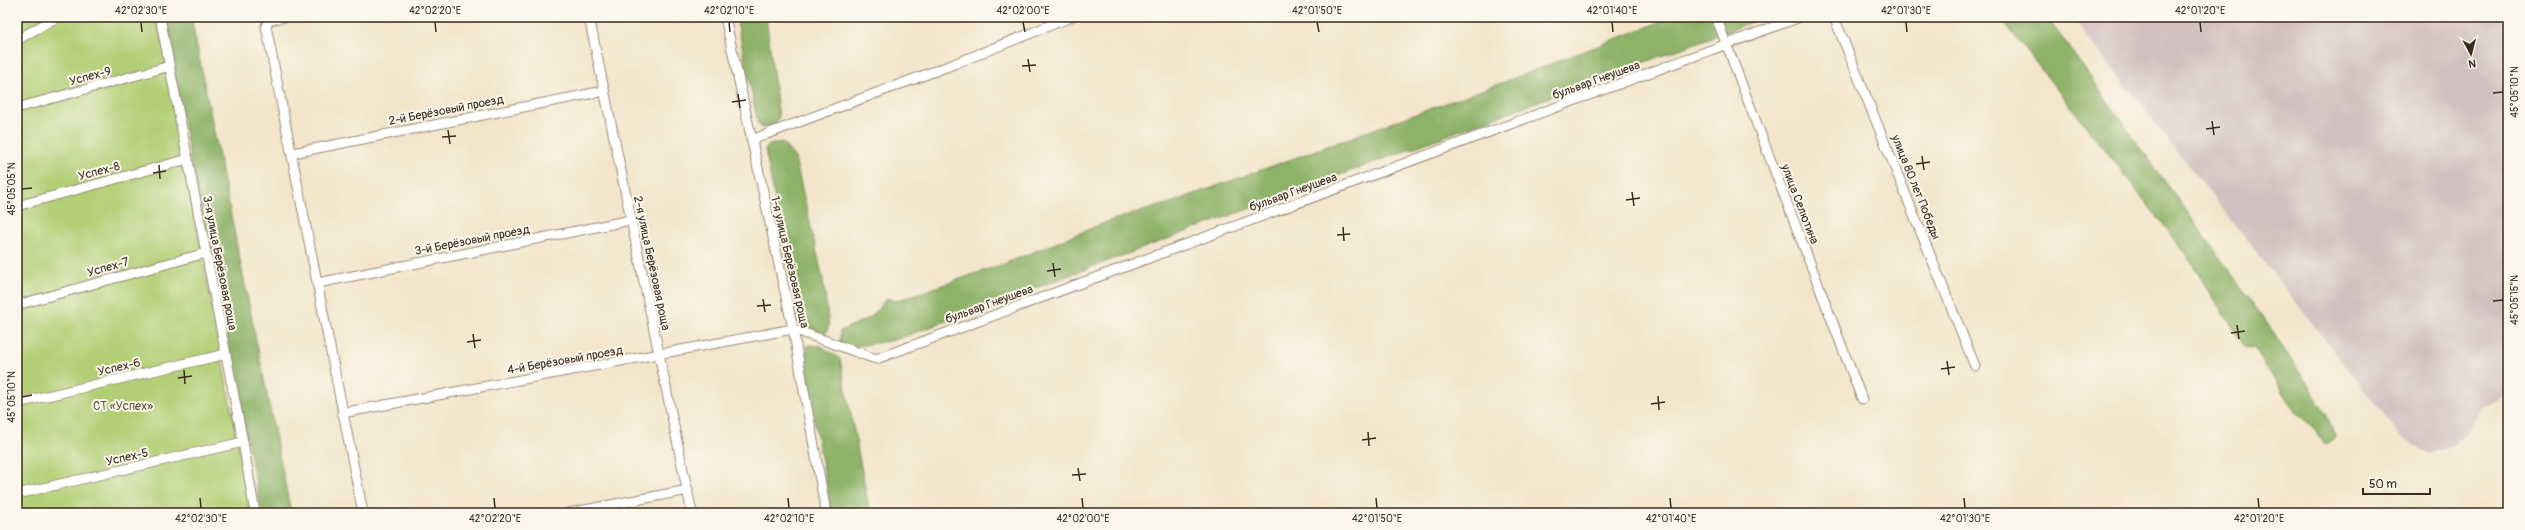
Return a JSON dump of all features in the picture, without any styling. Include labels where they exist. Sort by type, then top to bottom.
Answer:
[{"type":"street","points":[[17,40],[57,17]]},
{"type":"street","name":"3-я улица Берёзовая роща","points":[[160,17],[243,442],[255,513]]},
{"type":"street","points":[[284,17],[269,20],[266,26],[293,153],[342,413],[363,513]]},
{"type":"street","name":"2-я улица Берёзовая роща","points":[[589,17],[692,513]]},
{"type":"street","name":"1-я улица Берёзовая роща","points":[[725,17],[793,329],[826,513]]},
{"type":"street","points":[[751,140],[954,64],[1071,17]]},
{"type":"street","name":"улица Селютина","points":[[1716,17],[1862,399]]},
{"type":"street","name":"бульвар Гнеушева","points":[[793,329],[876,359],[1800,17]]},
{"type":"street","name":"улица 80 лет Победы","points":[[1834,17],[1975,366]]},
{"type":"street","name":"Успех-9","points":[[17,108],[170,66]]},
{"type":"street","name":"2-й Берёзовый проезд","points":[[293,153],[604,91]]},
{"type":"street","name":"Успех-8","points":[[17,206],[188,159]]},
{"type":"street","name":"3-й Берёзовый проезд","points":[[318,283],[631,220]]},
{"type":"street","name":"Успех-7","points":[[17,305],[206,253]]},
{"type":"street","name":"4-й Берёзовый проезд","points":[[342,413],[793,329]]},
{"type":"street","name":"Успех-6","points":[[17,403],[226,354]]},
{"type":"street","name":"Успех-5","points":[[17,494],[243,442]]},
{"type":"street","points":[[569,513],[688,490]]},
{"type":"shaded area","points":[[2072,17],[2508,17],[2508,394],[2480,409],[2466,435],[2450,447],[2429,454],[2403,439]]},
{"type":"green space","name":"СТ «Успех»","points":[[17,17],[157,17],[251,513],[17,513]]},
{"type":"green space","points":[[162,17],[191,17],[291,513],[262,513]]},
{"type":"green space","points":[[736,17],[766,17],[779,118],[775,124],[762,128],[758,124]]},
{"type":"green space","points":[[1673,17],[1766,17],[895,340],[858,346],[840,345],[840,331],[871,317],[887,298],[896,301],[1009,262],[1109,221],[1170,203],[1501,83]]},
{"type":"green space","points":[[2000,17],[2047,17],[2274,333],[2326,413],[2336,438],[2324,445],[2312,426],[2295,412],[2254,348],[2245,347],[2181,247]]},
{"type":"green space","points":[[782,142],[795,158],[823,279],[829,326],[826,333],[815,336],[800,330],[765,149],[769,145]]},
{"type":"green space","points":[[808,345],[821,346],[840,359],[870,513],[832,513],[803,364]]}]
